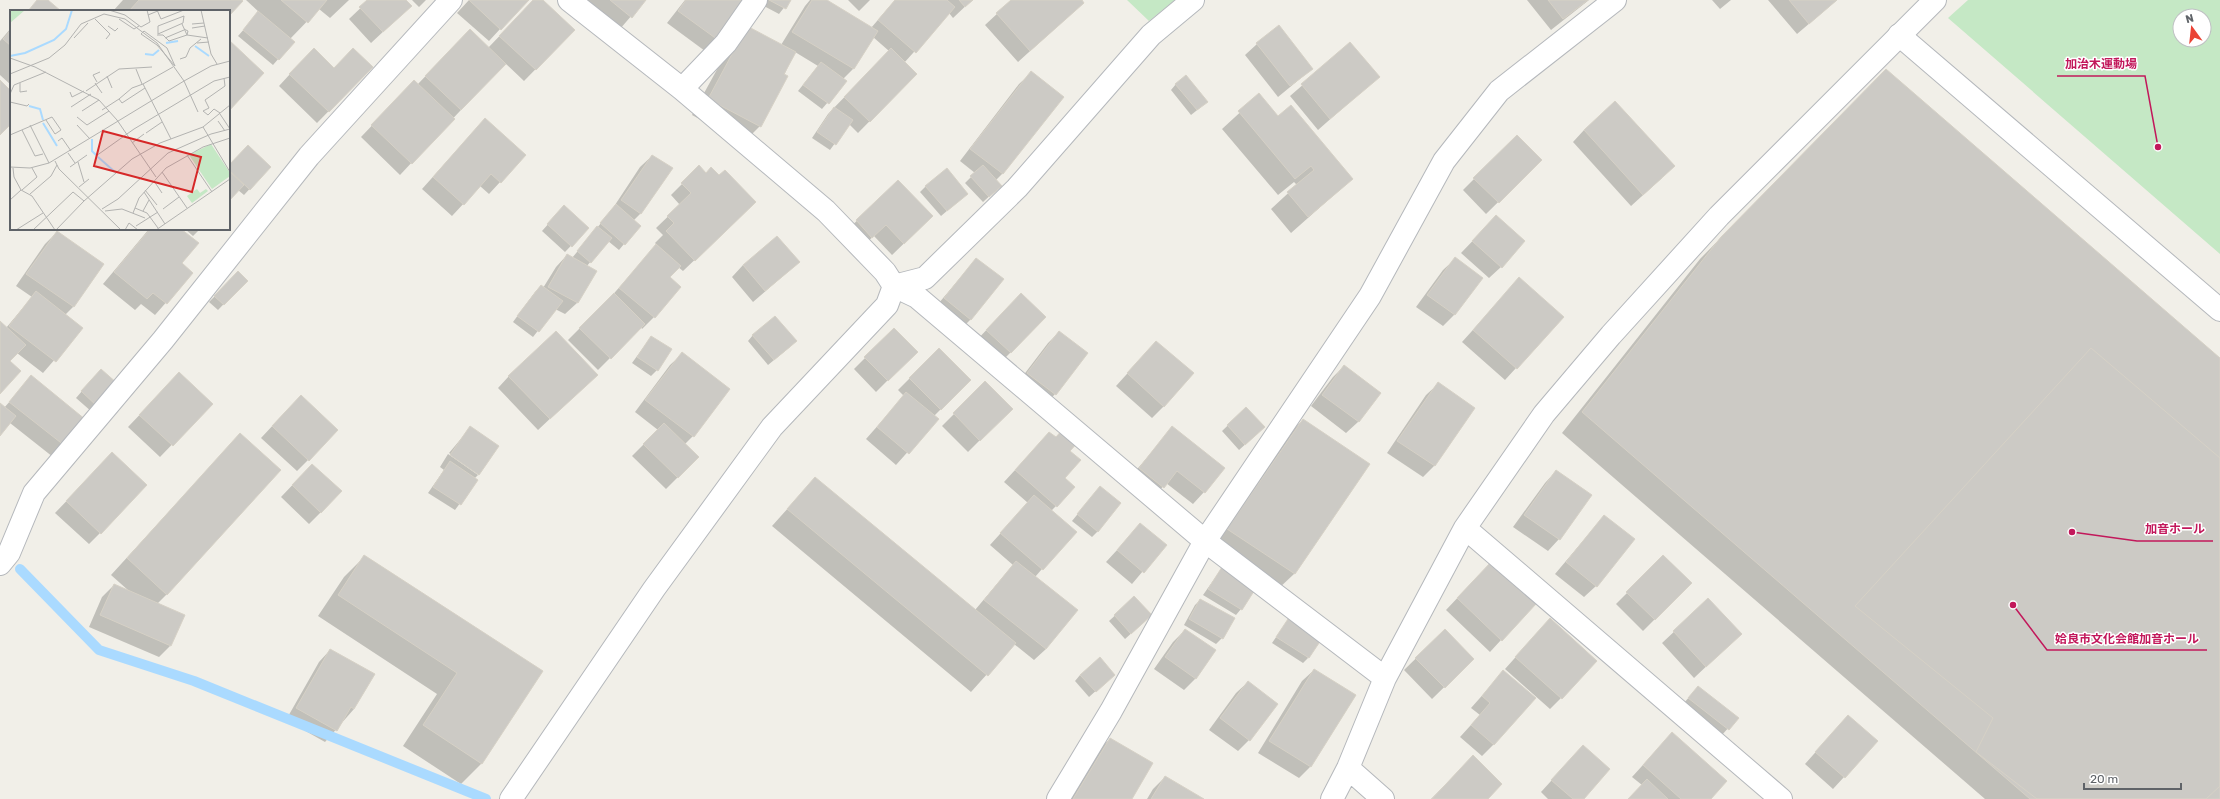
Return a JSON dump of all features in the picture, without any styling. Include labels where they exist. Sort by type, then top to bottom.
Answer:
[{"type":"street","points":[[0,564],[9,553],[34,493],[163,340],[309,156],[451,0]]},
{"type":"street","points":[[569,0],[682,89],[826,211],[885,272],[894,286],[917,297],[1205,540],[1385,678]]},
{"type":"street","points":[[682,89],[726,43],[756,0]]},
{"type":"street","points":[[894,286],[924,278],[1017,188],[1151,35],[1193,0]]},
{"type":"street","points":[[1058,799],[1111,711],[1205,540],[1370,296],[1444,161],[1499,91],[1615,0]]},
{"type":"street","points":[[1332,799],[1348,768],[1385,678],[1465,528],[1544,414],[1611,335],[1719,216],[1935,0]]},
{"type":"street","points":[[1899,35],[2220,310]]},
{"type":"street","points":[[511,799],[654,589],[772,427],[887,305],[894,286]]},
{"type":"street","points":[[1465,528],[1781,799]]},
{"type":"street","points":[[1348,768],[1383,799]]},
{"type":"green space","points":[[1127,0],[1175,0],[1149,21]]},
{"type":"green space","points":[[1968,0],[2220,0],[2220,254],[1948,18]]},
{"type":"building","points":[[37,0],[48,0],[60,10],[29,10]]},
{"type":"building","points":[[139,0],[243,1],[230,15],[230,10],[130,10]]},
{"type":"building","points":[[281,0],[327,0],[308,23]]},
{"type":"building","points":[[367,0],[406,0],[412,6],[383,32],[359,7]]},
{"type":"building","points":[[469,0],[529,0],[501,30]]},
{"type":"building","points":[[533,0],[543,0],[575,30],[536,70],[499,36]]},
{"type":"building","points":[[610,0],[646,0],[632,18]]},
{"type":"building","points":[[686,0],[741,0],[746,4],[718,40],[678,11]]},
{"type":"building","points":[[769,0],[791,0],[786,9]]},
{"type":"building","points":[[812,0],[827,0],[878,31],[854,69],[792,32]]},
{"type":"building","points":[[895,0],[947,0],[955,7],[916,53],[878,20]]},
{"type":"building","points":[[959,0],[973,0],[965,7]]},
{"type":"building","points":[[1011,0],[1082,0],[1084,3],[1030,51],[996,13]]},
{"type":"building","points":[[1548,0],[1588,0],[1563,19]]},
{"type":"building","points":[[1789,0],[1837,0],[1809,24]]},
{"type":"building","points":[[258,11],[295,42],[279,60],[243,30]]},
{"type":"building","points":[[1279,25],[1313,69],[1290,86],[1256,43]]},
{"type":"building","points":[[747,26],[796,52],[784,74],[788,76],[761,127],[708,99]]},
{"type":"building","points":[[470,29],[506,64],[461,110],[425,76]]},
{"type":"building","points":[[10,31],[10,45],[3,39]]},
{"type":"building","points":[[230,41],[264,73],[230,110]]},
{"type":"building","points":[[1350,42],[1380,77],[1330,119],[1301,84]]},
{"type":"building","points":[[314,48],[334,68],[353,48],[373,67],[329,112],[289,74]]},
{"type":"building","points":[[891,48],[917,74],[870,122],[844,97]]},
{"type":"building","points":[[821,62],[847,81],[829,104],[803,85]]},
{"type":"building","points":[[1886,69],[2220,358],[2220,799],[2030,799],[1582,412],[1721,237]]},
{"type":"building","points":[[1031,71],[1064,97],[1003,174],[970,149]]},
{"type":"building","points":[[1186,75],[1208,102],[1197,110],[1175,84]]},
{"type":"building","points":[[0,80],[10,90],[10,125],[0,135]]},
{"type":"building","points":[[414,80],[455,119],[412,164],[371,125]]},
{"type":"building","points":[[1259,93],[1278,116],[1291,105],[1353,179],[1308,217],[1287,192],[1314,170],[1311,166],[1295,179],[1238,111]]},
{"type":"building","points":[[1615,101],[1675,166],[1643,195],[1584,130]]},
{"type":"building","points":[[834,107],[853,120],[836,145],[817,132]]},
{"type":"building","points":[[485,118],[526,155],[501,183],[491,174],[464,205],[433,177]]},
{"type":"building","points":[[1517,135],[1542,160],[1499,203],[1473,178]]},
{"type":"building","points":[[248,145],[271,167],[250,190],[230,171],[230,164]]},
{"type":"building","points":[[652,155],[673,168],[641,214],[621,200]]},
{"type":"building","points":[[699,165],[706,173],[711,167],[719,175],[725,170],[756,202],[695,261],[666,231],[674,223],[667,216],[691,193],[681,183]]},
{"type":"building","points":[[983,165],[1002,186],[989,197],[970,176]]},
{"type":"building","points":[[947,168],[968,194],[947,211],[925,186]]},
{"type":"building","points":[[230,172],[244,185],[230,200]]},
{"type":"building","points":[[898,180],[933,216],[904,244],[886,225],[872,238],[856,220]]},
{"type":"building","points":[[616,204],[641,226],[625,245],[600,223]]},
{"type":"building","points":[[564,205],[589,228],[572,247],[547,224]]},
{"type":"building","points":[[1496,215],[1525,241],[1502,268],[1472,241]]},
{"type":"building","points":[[597,226],[612,238],[591,263],[577,251]]},
{"type":"building","points":[[149,230],[182,230],[199,243],[182,263],[193,273],[167,304],[153,293],[147,299],[114,272]]},
{"type":"building","points":[[57,231],[104,264],[74,307],[26,274]]},
{"type":"building","points":[[777,236],[800,262],[765,291],[743,265]]},
{"type":"building","points":[[656,244],[681,266],[670,277],[681,287],[655,318],[619,288]]},
{"type":"building","points":[[567,254],[597,271],[578,303],[548,287]]},
{"type":"building","points":[[1455,257],[1483,278],[1455,315],[1427,295]]},
{"type":"building","points":[[976,258],[1004,279],[971,320],[944,298]]},
{"type":"building","points":[[238,271],[248,281],[224,305],[214,296]]},
{"type":"building","points":[[1519,277],[1564,317],[1517,369],[1473,330]]},
{"type":"building","points":[[541,285],[563,301],[539,332],[517,316]]},
{"type":"building","points":[[36,291],[83,328],[56,362],[9,326]]},
{"type":"building","points":[[614,293],[645,324],[611,359],[579,328]]},
{"type":"building","points":[[1021,293],[1046,317],[1011,353],[986,330]]},
{"type":"building","points":[[775,316],[797,341],[774,360],[752,335]]},
{"type":"building","points":[[0,321],[26,345],[10,361],[21,371],[0,394]]},
{"type":"building","points":[[894,328],[918,352],[888,381],[864,357]]},
{"type":"building","points":[[556,331],[598,375],[550,419],[508,376]]},
{"type":"building","points":[[1059,331],[1088,353],[1056,395],[1027,373]]},
{"type":"building","points":[[651,336],[672,349],[658,371],[637,357]]},
{"type":"building","points":[[1156,341],[1194,373],[1164,407],[1127,373]]},
{"type":"building","points":[[939,348],[971,380],[941,410],[909,378]]},
{"type":"building","points":[[2091,348],[2220,458],[2220,786],[2206,799],[2037,799],[1976,752],[1993,718],[1855,606]]},
{"type":"building","points":[[682,352],[730,389],[694,437],[645,400]]},
{"type":"building","points":[[1344,365],[1381,393],[1359,422],[1322,395]]},
{"type":"building","points":[[101,369],[118,384],[98,407],[81,391]]},
{"type":"building","points":[[179,372],[213,404],[173,446],[139,415]]},
{"type":"building","points":[[31,375],[86,420],[65,446],[9,402]]},
{"type":"building","points":[[985,381],[1013,409],[980,441],[953,413]]},
{"type":"building","points":[[1438,382],[1475,408],[1435,466],[1397,441]]},
{"type":"building","points":[[906,392],[939,419],[909,454],[877,427]]},
{"type":"building","points":[[301,395],[338,430],[309,461],[272,426]]},
{"type":"building","points":[[0,403],[16,416],[0,436]]},
{"type":"building","points":[[1246,407],[1265,427],[1245,445],[1227,425]]},
{"type":"building","points":[[1303,419],[1370,464],[1295,574],[1227,529]]},
{"type":"building","points":[[664,423],[699,457],[678,478],[643,444]]},
{"type":"building","points":[[470,426],[499,446],[479,475],[450,455]]},
{"type":"building","points":[[1172,426],[1225,468],[1205,493],[1177,471],[1164,488],[1139,468]]},
{"type":"building","points":[[1064,428],[1079,441],[1070,451],[1081,460],[1065,478],[1075,487],[1057,507],[1015,470],[1049,432],[1056,437]]},
{"type":"building","points":[[240,433],[281,470],[167,595],[127,558]]},
{"type":"building","points":[[112,452],[147,485],[101,534],[66,501]]},
{"type":"building","points":[[450,461],[478,480],[461,505],[433,487]]},
{"type":"building","points":[[312,464],[342,491],[321,513],[292,485]]},
{"type":"building","points":[[1556,470],[1592,495],[1560,540],[1524,515]]},
{"type":"building","points":[[815,477],[1016,643],[988,676],[787,509]]},
{"type":"building","points":[[1100,486],[1121,503],[1098,532],[1077,514]]},
{"type":"building","points":[[1034,495],[1077,532],[1043,570],[1000,533]]},
{"type":"building","points":[[1604,515],[1635,539],[1597,587],[1566,562]]},
{"type":"building","points":[[1140,523],[1167,545],[1144,573],[1117,550]]},
{"type":"building","points":[[364,555],[543,671],[482,764],[423,725],[457,673],[338,595]]},
{"type":"building","points":[[1663,555],[1692,583],[1655,620],[1626,592]]},
{"type":"building","points":[[1016,561],[1078,610],[1046,649],[984,600]]},
{"type":"building","points":[[1491,562],[1536,604],[1502,641],[1457,598]]},
{"type":"building","points":[[1222,567],[1256,588],[1242,610],[1208,589]]},
{"type":"building","points":[[114,584],[185,615],[171,646],[100,615]]},
{"type":"building","points":[[1134,596],[1152,615],[1131,634],[1114,615]]},
{"type":"building","points":[[1708,598],[1742,634],[1706,667],[1673,631]]},
{"type":"building","points":[[1200,599],[1235,618],[1223,639],[1189,619]]},
{"type":"building","points":[[1290,616],[1323,637],[1309,658],[1276,637]]},
{"type":"building","points":[[1550,618],[1597,661],[1562,699],[1515,657]]},
{"type":"building","points":[[1185,629],[1216,650],[1196,679],[1165,657]]},
{"type":"building","points":[[1445,629],[1474,659],[1445,688],[1415,658]]},
{"type":"building","points":[[330,649],[375,674],[354,709],[351,707],[337,731],[296,708]]},
{"type":"building","points":[[1100,657],[1115,675],[1096,692],[1080,675]]},
{"type":"building","points":[[1314,669],[1356,695],[1311,767],[1269,741]]},
{"type":"building","points":[[1503,670],[1536,698],[1494,745],[1471,725],[1490,703],[1482,696]]},
{"type":"building","points":[[1248,681],[1278,704],[1250,741],[1220,718]]},
{"type":"building","points":[[1698,686],[1739,718],[1729,730],[1688,698]]},
{"type":"building","points":[[1848,715],[1878,741],[1845,778],[1815,752]]},
{"type":"building","points":[[1672,732],[1727,781],[1711,799],[1681,799],[1643,765]]},
{"type":"building","points":[[1110,738],[1153,763],[1132,799],[1073,799]]},
{"type":"building","points":[[1583,745],[1610,769],[1584,799],[1573,799],[1551,780]]},
{"type":"building","points":[[1473,755],[1502,784],[1488,799],[1432,799]]},
{"type":"building","points":[[1165,776],[1204,799],[1151,799]]},
{"type":"building","points":[[1647,779],[1668,799],[1628,799]]},
{"type":"waterway","points":[[20,569],[99,650],[194,681],[486,799]]},
{"type":"place","name":"加治木運動場","points":[[2158,147]]},
{"type":"place","name":"加音ホール","points":[[2072,532]]},
{"type":"place","name":"姶良市文化会館加音ホール","points":[[2013,605]]}]
